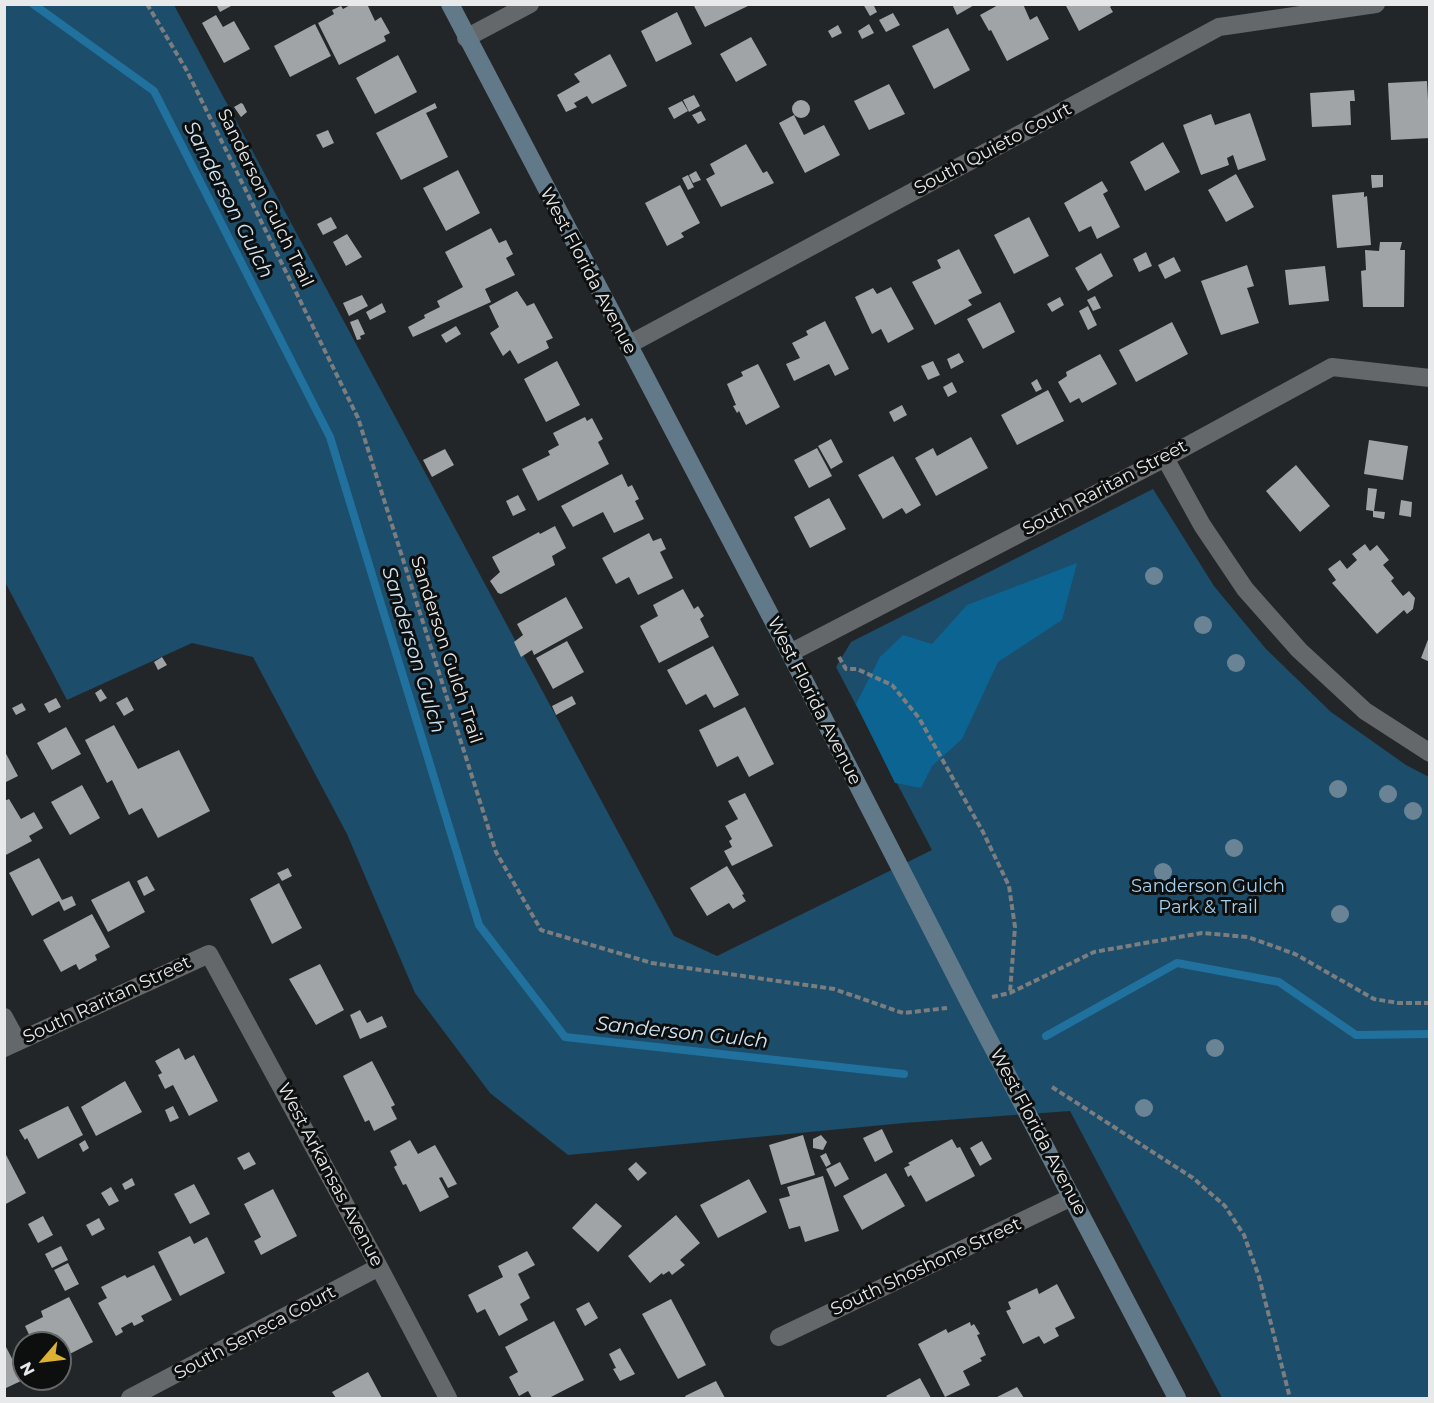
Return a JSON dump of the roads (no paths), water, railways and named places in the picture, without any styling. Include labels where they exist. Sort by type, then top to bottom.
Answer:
[{"type":"street","name":"West Florida Avenue","points":[[450,4],[1177,1398]]},
{"type":"street","points":[[466,38],[530,4]]},
{"type":"street","name":"South Quieto Court","points":[[628,345],[1219,27],[1376,4]]},
{"type":"street","name":"South Raritan Street","points":[[790,653],[1165,458],[1332,367],[1430,378]]},
{"type":"street","points":[[1165,458],[1202,525],[1245,589],[1299,650],[1365,711],[1430,753]]},
{"type":"street","name":"South Raritan Street","points":[[11,1044],[209,954]]},
{"type":"street","name":"West Arkansas Avenue","points":[[209,954],[448,1398]]},
{"type":"street","points":[[4,1017],[11,1044]]},
{"type":"street","name":"South Shoshone Street","points":[[779,1337],[1072,1197]]},
{"type":"street","name":"South Seneca Court","points":[[130,1398],[379,1267]]},
{"type":"waterway","name":"Sanderson Gulch","points":[[33,4],[154,91],[330,437],[479,925],[565,1037],[904,1074]]},
{"type":"waterway","name":"Sanderson Gulch","points":[[1046,1036],[1177,963],[1279,982],[1356,1035],[1430,1034]]},
{"type":"park label","name":"Sanderson Gulch Park & Trail","points":[[1208,897]]}]
